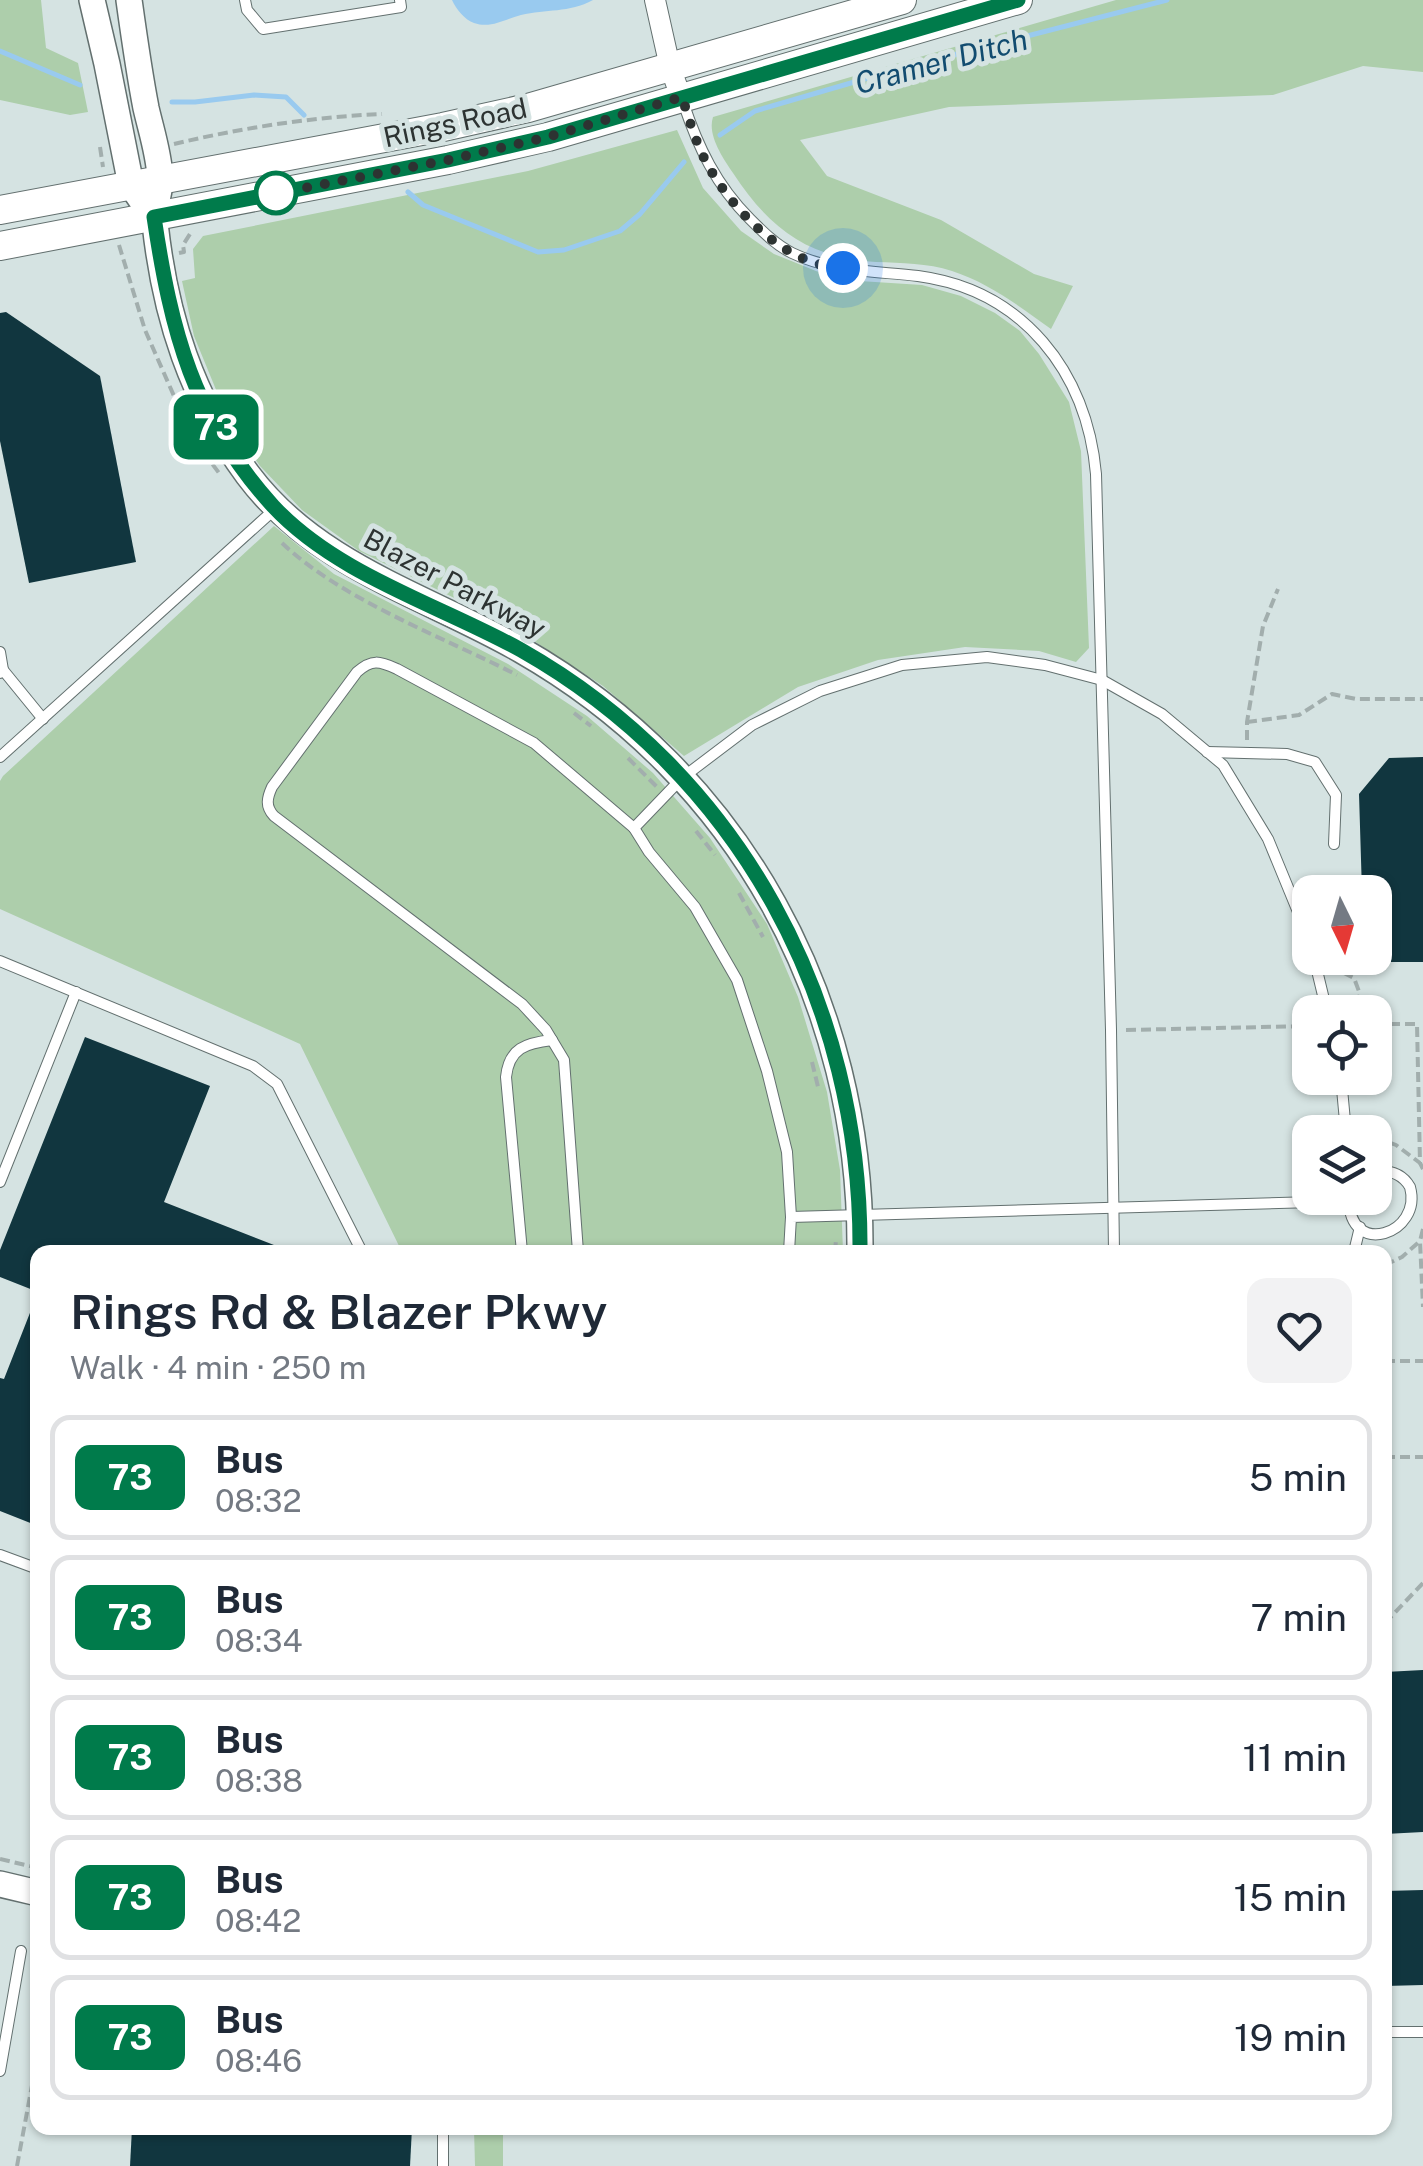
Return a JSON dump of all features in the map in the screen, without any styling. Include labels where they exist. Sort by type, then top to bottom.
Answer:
[{"type":"main road","name":"Rings Road","points":[[0,210],[120,170],[161,179],[528,108],[902,0]]},
{"type":"main road","name":"Rings Road","points":[[0,246],[448,160],[548,137],[1018,0]]},
{"type":"street","name":"Blazer Parkway","points":[[92,0],[108,64],[120,170],[154,217]]},
{"type":"street","name":"Blazer Parkway","points":[[129,0],[136,58],[161,179],[154,217],[173,323],[194,384],[224,440],[276,508],[318,543],[356,567],[521,650],[611,710],[682,778],[725,830],[766,890],[793,940],[834,1046],[855,1150],[860,1245]]},
{"type":"street","points":[[654,0],[670,67],[682,97]]},
{"type":"street","points":[[0,1884],[30,1891]]},
{"type":"lane","points":[[246,0],[247,10],[263,29],[401,7],[400,0]]},
{"type":"lane","points":[[682,97],[695,138],[711,170],[735,204],[764,234],[815,263],[959,284],[1034,329],[1072,382],[1094,445],[1096,474],[1114,1245]]},
{"type":"lane","points":[[0,758],[276,508]]},
{"type":"lane","points":[[0,652],[2,672],[43,719]]},
{"type":"lane","points":[[634,828],[682,778],[752,725],[820,691],[902,665],[987,657],[1045,665],[1102,680],[1162,714],[1223,765],[1268,839],[1292,897]]},
{"type":"lane","points":[[577,1245],[564,1060],[552,1040],[522,1004],[269,810],[267,798],[272,786],[357,672],[368,663],[398,669],[534,743],[634,828],[695,906],[737,980],[766,1071],[786,1152],[791,1217],[789,1245]]},
{"type":"lane","points":[[1207,752],[1287,754],[1316,762],[1336,795],[1334,844]]},
{"type":"lane","points":[[0,961],[253,1066],[277,1084],[358,1245]]},
{"type":"lane","points":[[0,1182],[76,992]]},
{"type":"lane","points":[[521,1245],[506,1077],[508,1061],[532,1042],[552,1040]]},
{"type":"lane","points":[[1353,1215],[1370,1233],[1392,1234],[1402,1228],[1413,1211],[1412,1190],[1392,1172]]},
{"type":"lane","points":[[791,1217],[1292,1201]]},
{"type":"lane","points":[[1356,1245],[1360,1227]]},
{"type":"lane","points":[[0,1555],[30,1567]]},
{"type":"lane","points":[[0,2071],[21,1951]]},
{"type":"lane","points":[[1392,2032],[1423,2032]]},
{"type":"lane","points":[[442,2166],[443,2135]]},
{"type":"path","points":[[155,150],[262,127],[344,115],[386,114]]},
{"type":"path","points":[[1247,722],[1299,715],[1332,694],[1356,700],[1423,700]]},
{"type":"path","points":[[1348,975],[1354,978],[1360,995]]},
{"type":"path","points":[[1392,1024],[1417,1024],[1422,1166]]},
{"type":"path","points":[[1111,1030],[1292,1026]]},
{"type":"path","points":[[1392,1143],[1422,1166]]},
{"type":"path","points":[[1423,1229],[1423,1307]]},
{"type":"path","points":[[1392,1262],[1420,1240]]},
{"type":"path","points":[[1392,1361],[1423,1361]]},
{"type":"path","points":[[1392,1457],[1423,1457]]},
{"type":"path","points":[[1392,1615],[1423,1583]]},
{"type":"path","points":[[0,1859],[30,1866]]},
{"type":"path","points":[[17,2166],[30,2096]]},
{"type":"green space","points":[[0,0],[41,0],[46,48],[78,63],[88,112],[70,115],[0,100]]},
{"type":"green space","points":[[1116,0],[1423,0],[1423,72],[1363,66],[1273,95],[949,107],[800,140],[827,176],[941,220],[1034,274],[1073,286],[1051,329],[991,289],[952,271],[852,259],[810,247],[792,237],[761,210],[714,139],[713,117]]},
{"type":"green space","points":[[677,130],[703,188],[741,231],[774,254],[844,280],[922,285],[961,296],[1020,331],[1039,354],[1069,402],[1081,451],[1089,648],[1076,662],[1039,651],[965,647],[878,660],[798,687],[684,756],[603,686],[511,626],[359,551],[302,510],[260,466],[228,419],[194,336],[182,281],[195,278],[193,249],[203,236],[528,171]]},
{"type":"green space","points":[[274,526],[334,574],[508,664],[587,716],[653,773],[710,838],[767,924],[798,997],[827,1092],[840,1170],[843,1245],[399,1245],[300,1044],[0,909],[3,776]]},
{"type":"green space","points":[[474,2135],[503,2135],[503,2166],[475,2166]]},
{"type":"water","points":[[452,0],[593,0],[486,25],[467,19]]},
{"type":"building","points":[[6,312],[100,376],[136,562],[29,583],[0,441],[0,313]]},
{"type":"building","points":[[1423,757],[1423,962],[1392,962],[1392,875],[1361,875],[1359,794],[1389,758]]},
{"type":"building","points":[[85,1037],[210,1086],[164,1202],[274,1245],[30,1245],[30,1289],[0,1277],[0,1250]]},
{"type":"building","points":[[30,1313],[30,1523],[0,1511],[0,1378],[4,1379]]},
{"type":"building","points":[[1423,1670],[1423,1832],[1392,1834],[1392,1672]]},
{"type":"building","points":[[1423,1890],[1423,1985],[1392,1986],[1392,1891]]},
{"type":"building","points":[[132,2135],[412,2135],[410,2166],[130,2166]]},
{"type":"waterway","name":"Cramer Ditch","points":[[720,135],[755,111],[899,69],[1167,0]]},
{"type":"waterway","name":"Cramer Ditch","points":[[0,51],[80,85]]},
{"type":"waterway","name":"Cramer Ditch","points":[[172,102],[254,95],[286,97],[304,115]]},
{"type":"waterway","name":"Cramer Ditch","points":[[408,192],[423,205],[538,252],[564,250],[620,231],[640,214],[684,162]]},
{"type":"bus line","name":"73","points":[[860,1245],[855,1150],[834,1046],[793,940],[746,860],[668,762],[611,710],[521,650],[356,567],[318,543],[276,508],[224,440],[194,384],[173,323],[154,217],[548,137],[1018,0]]},
{"type":"route","points":[[276,193],[548,137],[682,97],[695,138],[735,204],[764,234],[788,251],[815,263],[843,268]]}]
